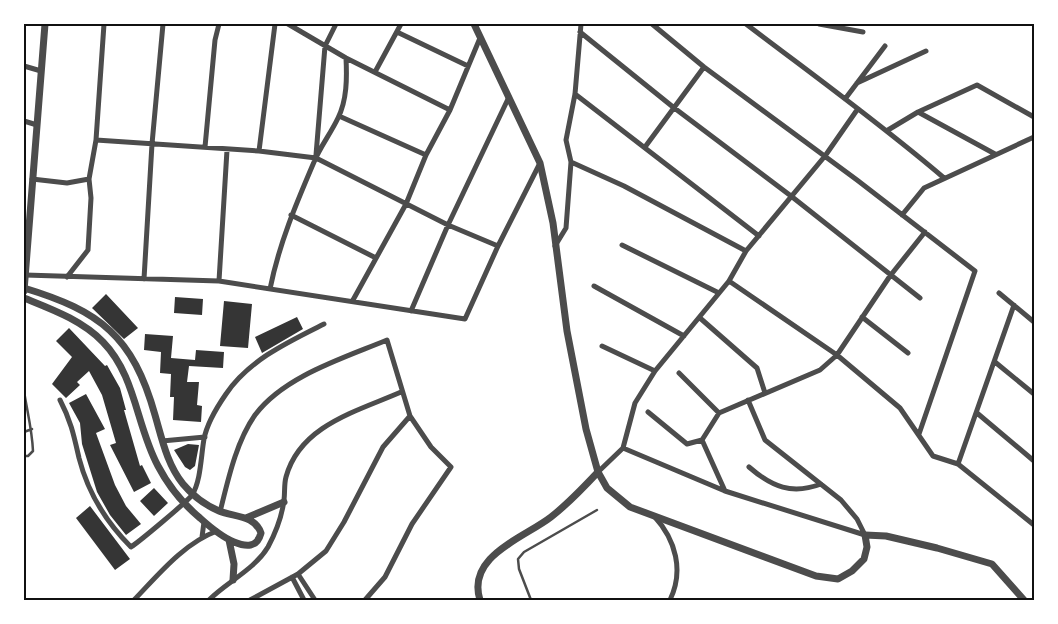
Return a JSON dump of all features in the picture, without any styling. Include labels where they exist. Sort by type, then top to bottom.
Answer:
[{"type":"street","points":[[24,298],[79,323],[103,342],[120,364],[134,394],[157,465],[183,503],[204,522],[229,540],[245,546],[252,545],[257,541],[260,530],[246,518],[220,512],[192,495],[177,476],[162,440],[148,390],[137,365],[124,346],[104,325],[84,311],[58,298],[24,290],[45,24]]},
{"type":"street","points":[[66,277],[88,250],[91,198],[88,179],[96,140],[104,24]]},
{"type":"street","points":[[144,279],[152,144],[163,24]]},
{"type":"street","points":[[205,148],[215,40],[219,24]]},
{"type":"street","points":[[259,151],[275,24]]},
{"type":"street","points":[[288,24],[346,58],[450,110]]},
{"type":"street","points":[[316,158],[325,46],[336,24]]},
{"type":"street","points":[[375,72],[401,24]]},
{"type":"street","points":[[474,24],[540,163],[553,224],[576,387],[598,472],[607,488],[616,498],[630,507],[816,576],[838,579],[852,571],[864,559],[867,547],[865,535],[857,519],[841,500],[765,440],[748,400]]},
{"type":"street","points":[[555,246],[566,228],[570,162],[566,140],[575,94],[581,24]]},
{"type":"street","points":[[652,24],[704,67],[825,156],[975,271],[919,434]]},
{"type":"street","points":[[746,24],[857,110],[888,130],[944,178]]},
{"type":"street","points":[[819,24],[833,25],[863,32]]},
{"type":"street","points":[[397,32],[468,66]]},
{"type":"street","points":[[580,32],[920,298]]},
{"type":"street","points":[[353,300],[406,204],[426,155],[450,110],[480,38]]},
{"type":"street","points":[[845,99],[885,46]]},
{"type":"street","points":[[857,83],[926,52]]},
{"type":"street","points":[[270,288],[277,253],[291,215],[316,158],[339,116],[347,81],[346,58]]},
{"type":"street","points":[[24,66],[41,71]]},
{"type":"street","points":[[645,147],[704,67]]},
{"type":"street","points":[[888,130],[918,112],[977,85],[1034,117]]},
{"type":"street","points":[[575,94],[759,236]]},
{"type":"street","points":[[411,311],[448,225],[508,99]]},
{"type":"street","points":[[480,600],[478,582],[484,564],[504,547],[550,518],[623,448],[635,403],[655,371],[729,281],[746,251],[825,156],[857,110]]},
{"type":"street","points":[[918,112],[995,154]]},
{"type":"street","points":[[339,116],[426,155]]},
{"type":"street","points":[[24,121],[37,125]]},
{"type":"street","points":[[902,215],[924,188],[995,154],[1034,138]]},
{"type":"street","points":[[96,140],[259,151],[316,158],[448,225],[498,246]]},
{"type":"street","points":[[219,281],[227,150]]},
{"type":"street","points":[[570,162],[624,186],[746,251]]},
{"type":"street","points":[[24,275],[219,281],[353,300],[465,319],[498,246],[540,163]]},
{"type":"street","points":[[32,179],[67,183],[88,179]]},
{"type":"street","points":[[291,215],[376,258]]},
{"type":"street","points":[[648,412],[687,444],[702,440],[720,412],[820,370],[837,355],[890,276],[925,232]]},
{"type":"street","points":[[622,245],[719,293]]},
{"type":"street","points":[[729,281],[837,355],[900,408],[933,456],[958,464],[1034,525]]},
{"type":"street","points":[[594,286],[684,336]]},
{"type":"street","points":[[999,293],[1034,322]]},
{"type":"street","points":[[958,464],[1014,306]]},
{"type":"street","points":[[862,317],[908,353]]},
{"type":"street","points":[[700,318],[757,368],[765,393]]},
{"type":"street","points":[[60,400],[75,435],[82,465],[97,504],[113,528],[131,547],[192,495],[201,464],[205,437],[214,413],[242,374],[277,348],[324,324]]},
{"type":"street","points":[[220,512],[241,440],[256,414],[277,395],[310,372],[387,340],[410,416],[431,447],[450,467],[412,524],[385,577],[365,600]]},
{"type":"street","points":[[602,346],[655,371]]},
{"type":"street","points":[[995,362],[1034,394]]},
{"type":"street","points":[[679,373],[720,412]]},
{"type":"street","points":[[209,600],[255,562],[267,548],[278,525],[284,502],[286,477],[296,456],[310,437],[328,424],[402,392]]},
{"type":"street","points":[[977,414],[1034,462]]},
{"type":"street","points":[[250,600],[298,574],[326,551],[384,447],[410,416]]},
{"type":"street","points":[[162,440],[205,437]]},
{"type":"street","points":[[702,440],[724,491]]},
{"type":"street","points":[[623,448],[724,491],[865,535],[886,536],[938,548],[992,564],[1024,600]]},
{"type":"street","points":[[749,467],[771,483],[790,489],[805,490],[821,484]]},
{"type":"street","points":[[246,518],[284,502]]},
{"type":"street","points":[[652,515],[662,526],[676,557],[678,572],[675,589],[670,600]]},
{"type":"street","points":[[202,537],[204,522]]},
{"type":"street","points":[[134,600],[174,560],[202,537],[217,531]]},
{"type":"street","points":[[229,540],[234,564],[233,580]]},
{"type":"street","points":[[298,574],[315,600]]},
{"type":"street","points":[[292,577],[304,600]]},
{"type":"lane","points":[[24,390],[25,414],[32,423],[33,451],[28,456],[24,456]]},
{"type":"lane","points":[[24,432],[32,430]]},
{"type":"lane","points":[[531,600],[519,569],[518,559],[524,552],[597,510]]},
{"type":"building","points":[[106,294],[138,328],[124,339],[92,308]]},
{"type":"building","points":[[175,297],[203,299],[202,315],[174,313]]},
{"type":"building","points":[[224,301],[252,304],[248,348],[220,346]]},
{"type":"building","points":[[297,317],[303,329],[262,353],[255,337]]},
{"type":"building","points":[[69,328],[105,366],[107,365],[120,388],[126,410],[124,410],[140,466],[142,465],[151,483],[134,492],[110,445],[116,443],[102,395],[89,371],[77,382],[80,385],[66,398],[52,384],[72,357],[56,341]]},
{"type":"building","points":[[145,334],[173,336],[171,358],[195,360],[196,350],[224,352],[223,368],[189,366],[187,382],[199,382],[197,405],[202,406],[201,422],[173,420],[174,397],[170,397],[171,374],[160,373],[161,352],[144,350]]},
{"type":"building","points":[[86,394],[105,429],[96,433],[115,485],[126,506],[141,524],[126,535],[110,515],[97,492],[82,444],[80,423],[69,403]]},
{"type":"building","points":[[188,444],[199,445],[195,466],[190,470],[185,467],[174,450]]},
{"type":"building","points":[[154,488],[168,503],[154,516],[140,501]]},
{"type":"building","points":[[90,506],[130,559],[115,570],[76,518]]}]
